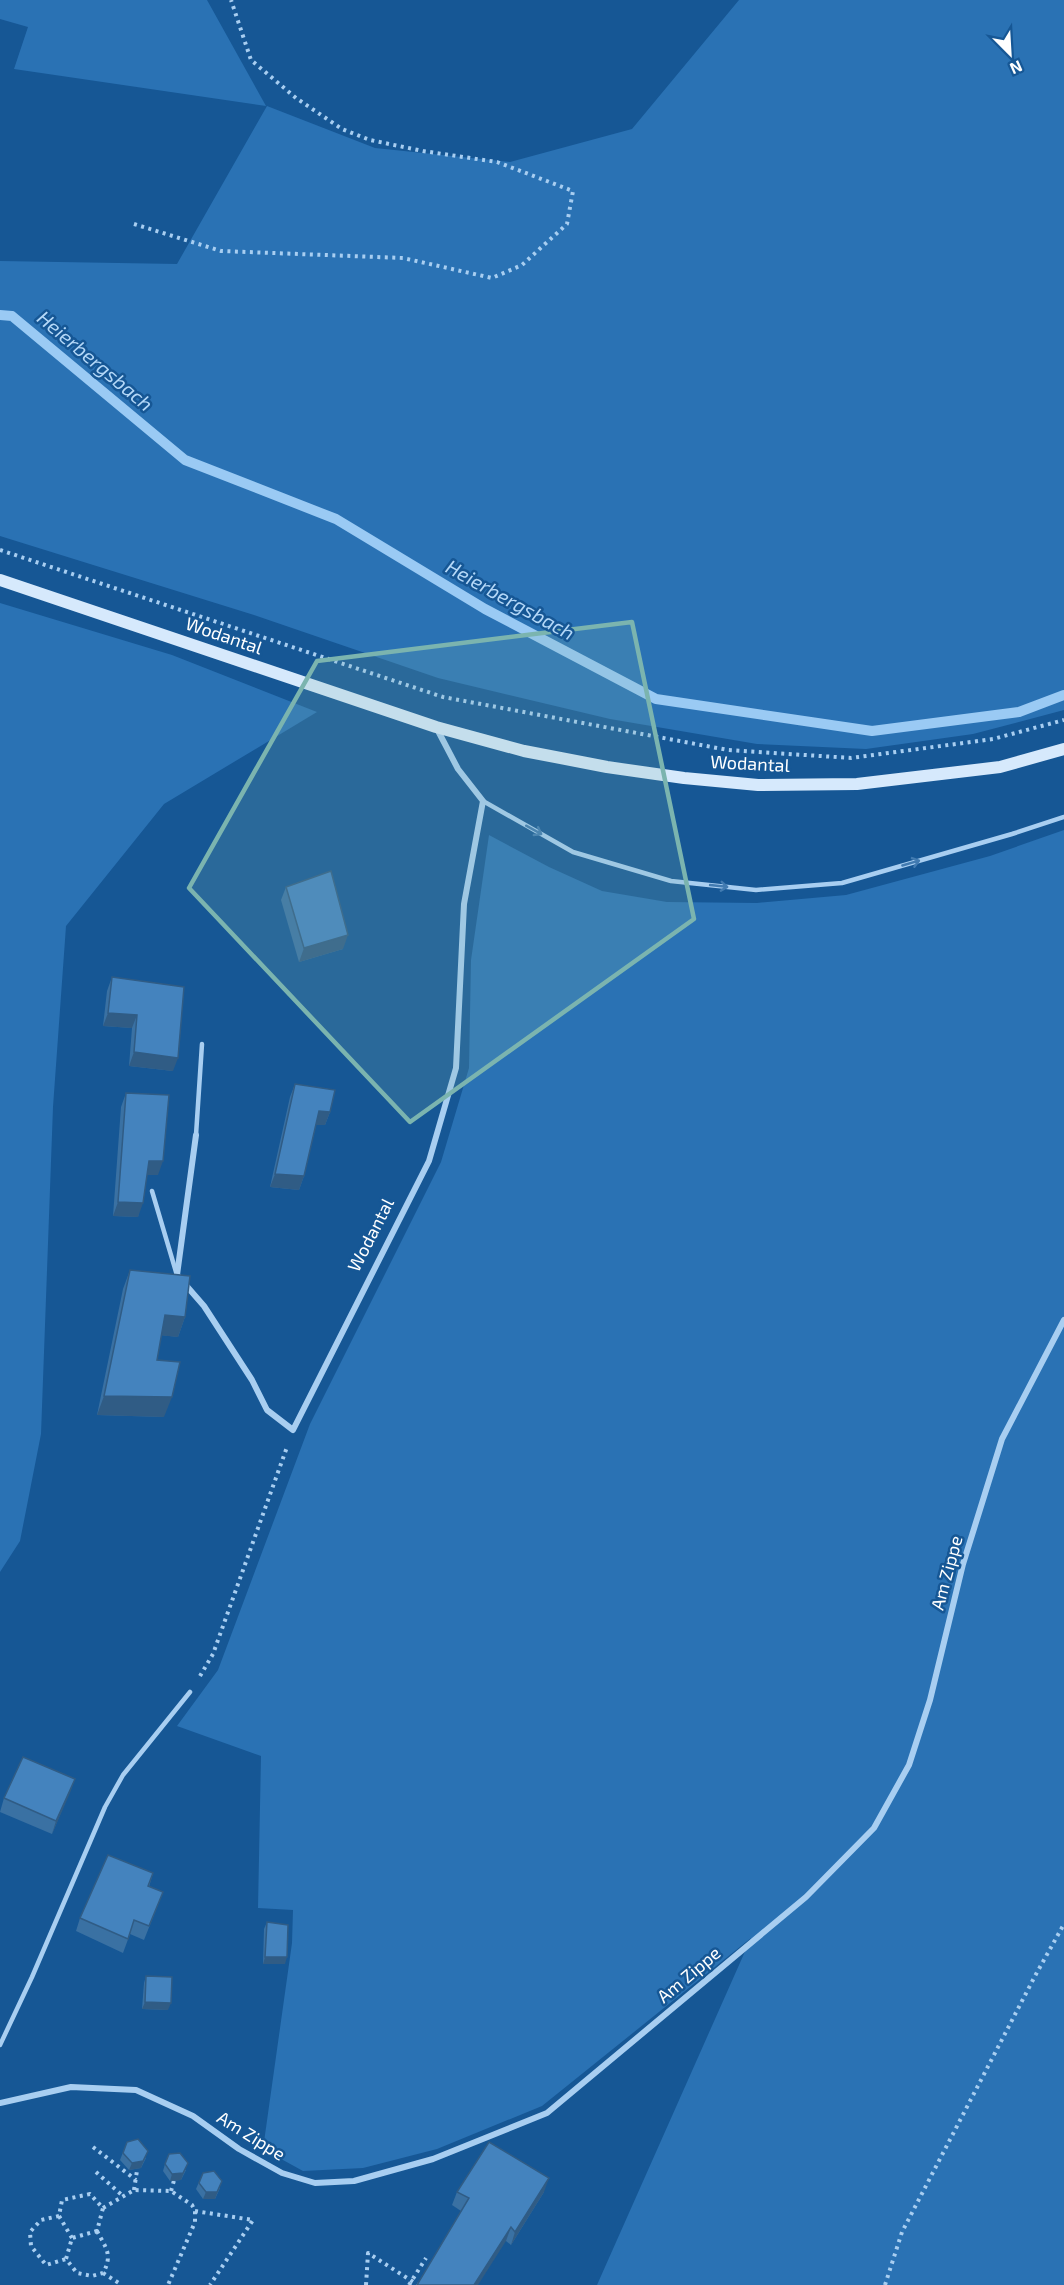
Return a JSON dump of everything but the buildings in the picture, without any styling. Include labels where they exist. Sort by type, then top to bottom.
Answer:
[{"type":"main road","name":"Wodantal","points":[[0,580],[436,727],[524,751],[607,767],[684,778],[758,785],[857,784],[1000,767],[1064,749]]},
{"type":"street","points":[[436,727],[458,769],[483,801]]},
{"type":"street","name":"Wodantal","points":[[293,1430],[429,1161],[456,1068],[464,904],[483,801]]},
{"type":"street","points":[[196,1135],[177,1275],[204,1306],[252,1380],[267,1410],[293,1430]]},
{"type":"street","name":"Am Zippe","points":[[0,2103],[71,2087],[136,2090],[193,2116],[239,2149],[282,2173],[315,2183],[354,2181],[433,2158],[547,2113],[806,1897],[874,1828],[909,1765],[930,1700],[963,1564],[1002,1439],[1064,1320]]},
{"type":"lane","points":[[483,801],[573,852],[671,881],[756,890],[842,883],[1064,817]]},
{"type":"lane","points":[[196,1135],[202,1044]]},
{"type":"lane","points":[[152,1191],[177,1275]]},
{"type":"lane","points":[[0,2045],[32,1977],[105,1807],[123,1775],[190,1692]]},
{"type":"path","points":[[134,224],[221,251],[403,258],[492,278],[522,265],[567,224],[573,191],[497,162],[370,140],[342,129],[296,98],[251,60],[231,0]]},
{"type":"path","points":[[0,550],[443,697],[728,750],[851,758],[993,739],[1064,720]]},
{"type":"path","points":[[190,1692],[213,1654],[293,1430]]},
{"type":"path","points":[[885,2285],[902,2232],[1064,1924]]},
{"type":"path","points":[[93,2147],[136,2180]]},
{"type":"path","points":[[134,2190],[139,2162]]},
{"type":"path","points":[[171,2191],[177,2171]]},
{"type":"path","points":[[96,2172],[123,2196]]},
{"type":"path","points":[[103,2208],[90,2194],[62,2200],[59,2216],[72,2238],[66,2259],[76,2274],[92,2276],[103,2273],[109,2263],[108,2252],[97,2231],[103,2208],[123,2196],[134,2190],[171,2191],[192,2205],[195,2211],[195,2222],[168,2285]]},
{"type":"path","points":[[195,2211],[253,2220],[210,2285]]},
{"type":"path","points":[[59,2216],[42,2220],[30,2232],[31,2246],[46,2265],[66,2259]]},
{"type":"path","points":[[72,2238],[97,2231]]},
{"type":"path","points":[[366,2285],[368,2253],[410,2283],[418,2285]]},
{"type":"path","points":[[410,2283],[426,2258]]},
{"type":"path","points":[[103,2273],[118,2284]]},
{"type":"highlighted area","points":[[632,622],[694,919],[410,1122],[189,888],[317,661]]},
{"type":"shaded area","points":[[0,0],[207,0],[266,106],[14,69],[28,27],[0,19]]},
{"type":"shaded area","points":[[739,0],[1064,0],[1064,710],[973,734],[866,749],[757,744],[610,719],[438,678],[254,615],[0,536],[0,261],[177,264],[267,106],[375,148],[510,162],[632,129]]},
{"type":"shaded area","points":[[0,603],[172,655],[317,712],[164,804],[66,926],[53,1107],[41,1434],[20,1541],[0,1572]]},
{"type":"shaded area","points":[[1064,830],[1064,2285],[597,2285],[751,1938],[542,2106],[437,2149],[363,2168],[303,2171],[263,2149],[292,1943],[293,1910],[258,1908],[261,1756],[177,1726],[218,1670],[310,1424],[441,1162],[469,1068],[471,960],[489,835],[549,867],[602,891],[667,902],[757,903],[846,895],[990,856]]},
{"type":"waterway","name":"Heierbergsbach","points":[[0,315],[12,316],[185,460],[336,519],[485,609],[656,699],[872,731],[1019,712],[1064,695]]}]
